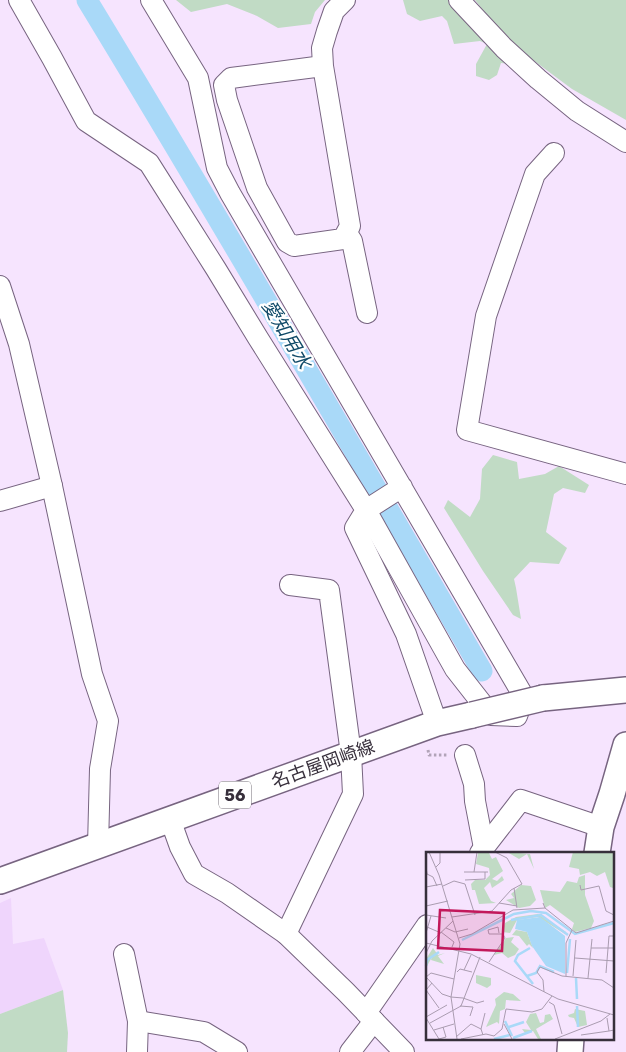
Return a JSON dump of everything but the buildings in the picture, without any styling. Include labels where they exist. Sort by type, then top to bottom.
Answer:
[{"type":"main road","name":"名古屋岡崎線","points":[[0,881],[437,722],[543,698],[626,690]]},
{"type":"main road","points":[[597,852],[601,827],[626,745]]},
{"type":"street","points":[[19,0],[86,121],[149,163],[366,510],[455,669],[491,715],[517,716],[524,697],[216,168],[198,78],[151,0]]},
{"type":"street","points":[[323,66],[230,78],[224,85],[227,100],[258,188],[287,242],[294,246],[343,239],[350,226],[323,66],[322,48],[334,11],[346,0]]},
{"type":"street","points":[[459,0],[504,48],[538,79],[577,112],[626,142]]},
{"type":"street","points":[[554,153],[534,174],[486,316],[467,430],[626,474]]},
{"type":"street","points":[[347,233],[352,241],[367,313]]},
{"type":"street","points":[[0,286],[19,344],[52,486],[92,674],[108,721],[100,769],[98,846]]},
{"type":"street","points":[[0,501],[52,486]]},
{"type":"street","points":[[402,487],[366,510],[355,528],[406,634],[437,722]]},
{"type":"street","points":[[286,934],[353,794],[351,754],[329,590],[290,584]]},
{"type":"street","points":[[466,755],[474,784],[482,851]]},
{"type":"street","points":[[482,851],[521,800],[601,827]]},
{"type":"street","points":[[170,819],[180,848],[194,874],[286,934],[404,1052]]},
{"type":"street","points":[[350,1052],[426,927]]},
{"type":"street","points":[[124,954],[138,1021],[137,1052]]},
{"type":"street","points":[[138,1021],[204,1032],[237,1052]]},
{"type":"shaded area","points":[[11,898],[13,944],[44,938],[63,990],[0,1014],[0,903]]},
{"type":"green space","points":[[176,0],[325,0],[315,12],[311,24],[278,28],[257,16],[227,4],[191,12]]},
{"type":"green space","points":[[403,0],[449,0],[511,64],[501,63],[497,75],[489,80],[476,76],[476,64],[487,44],[480,41],[454,44],[447,21],[442,16],[420,21],[407,14]]},
{"type":"green space","points":[[475,0],[626,0],[626,120],[572,89],[506,40]]},
{"type":"green space","points":[[493,455],[517,462],[519,479],[545,474],[559,466],[589,485],[585,493],[563,488],[554,494],[546,532],[567,548],[559,564],[530,562],[514,579],[521,619],[513,615],[444,508],[448,500],[470,517],[480,499],[482,469]]},
{"type":"green space","points":[[63,990],[68,1033],[67,1052],[0,1052],[0,1014]]},
{"type":"waterway","name":"愛知用水","points":[[87,0],[237,251],[482,671]]}]
